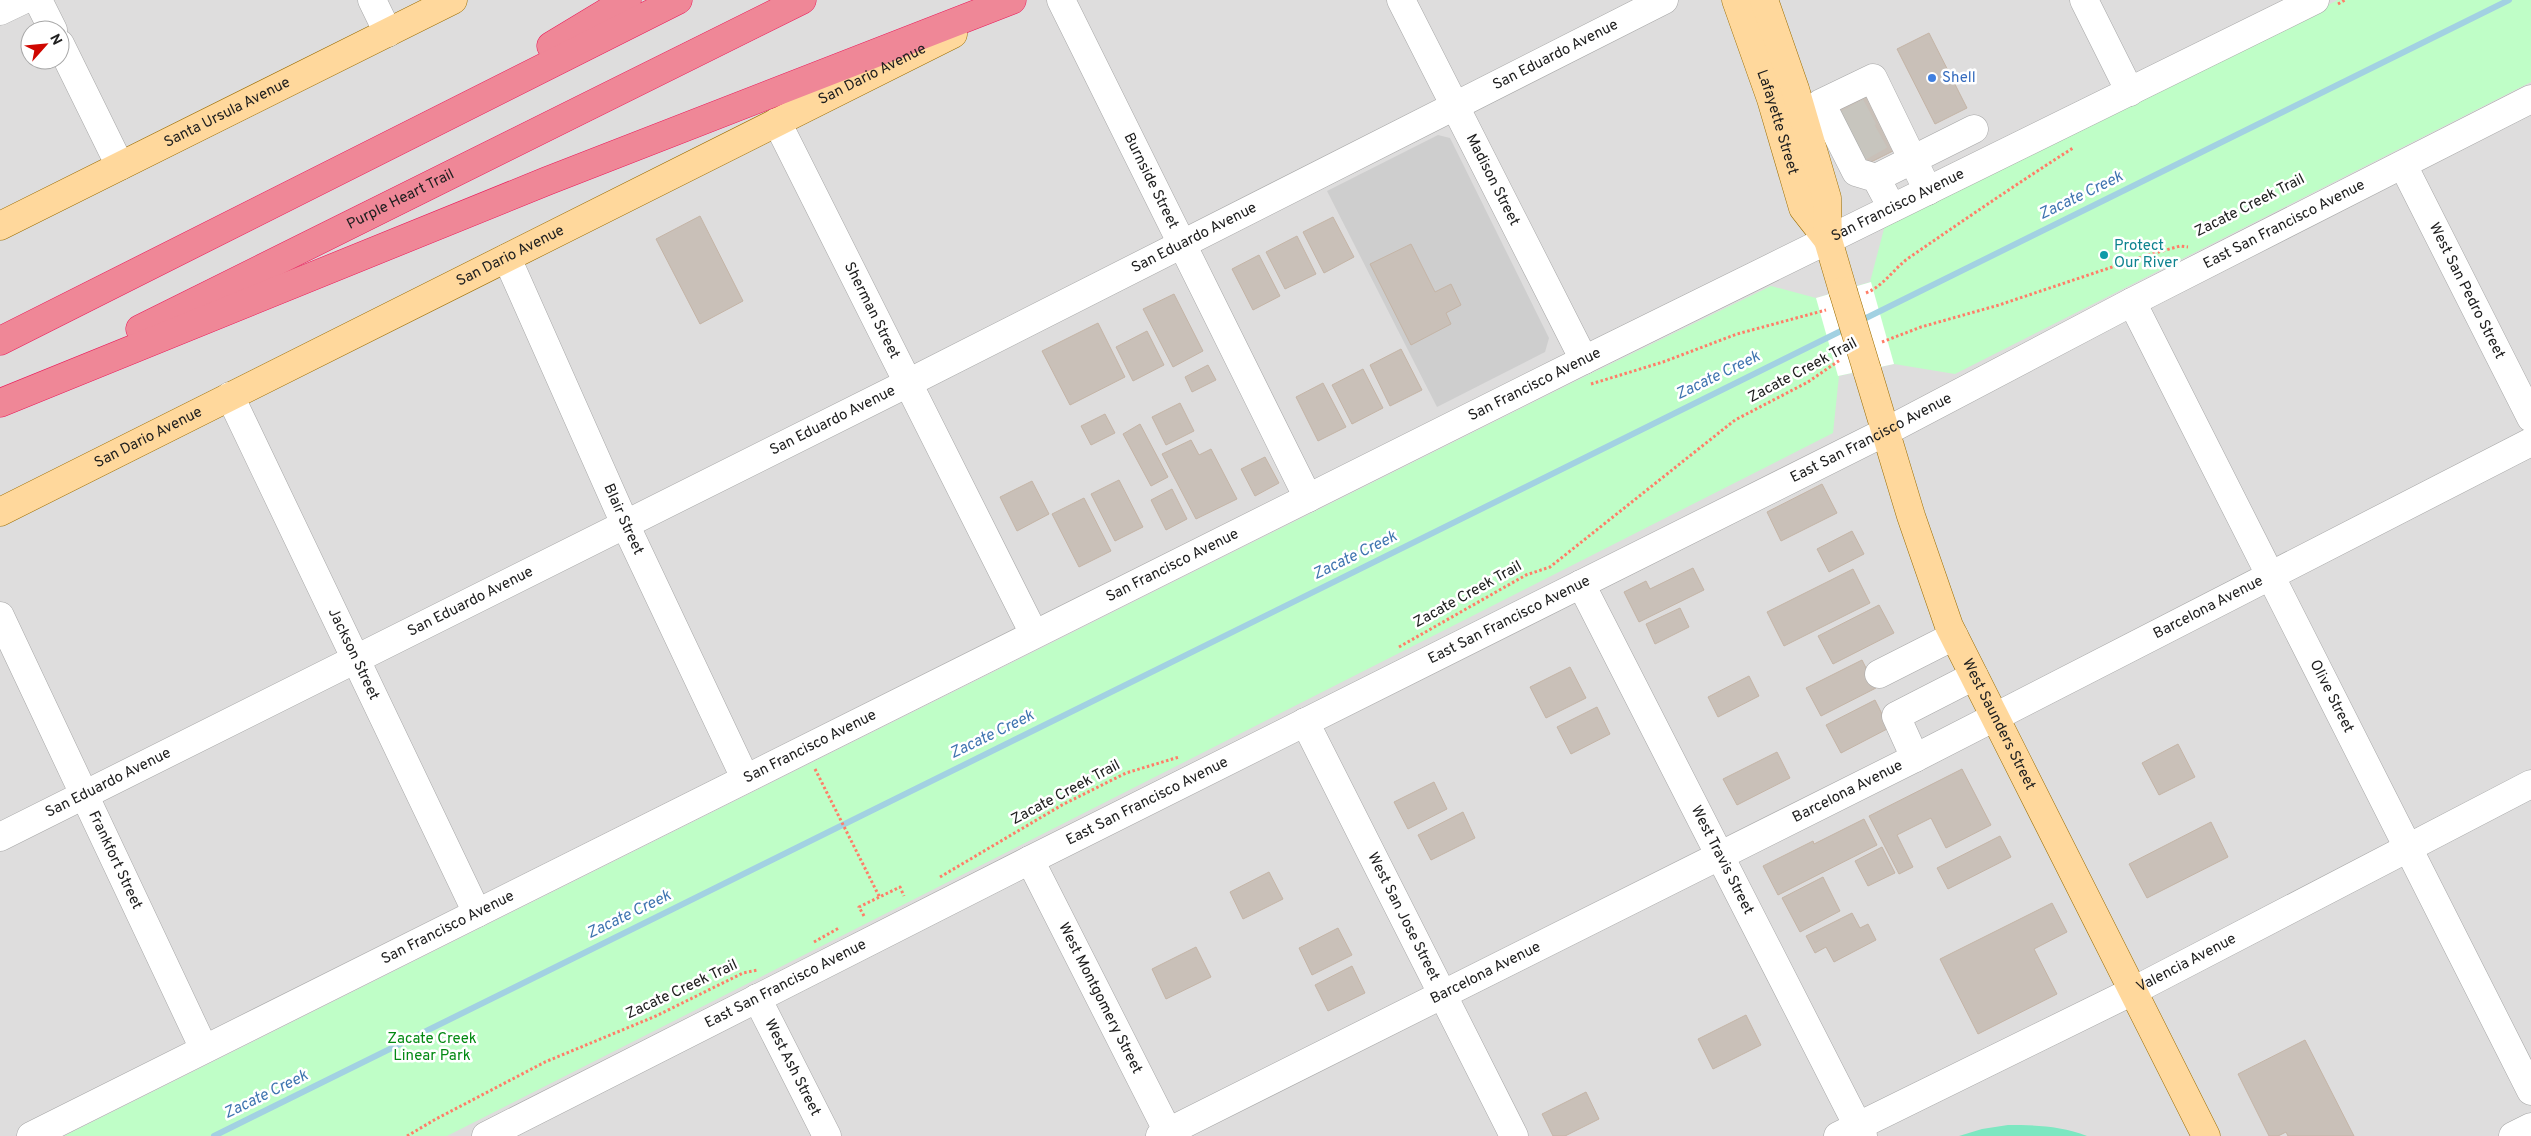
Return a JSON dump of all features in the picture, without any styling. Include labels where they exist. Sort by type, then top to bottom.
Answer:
[{"type":"highway","points":[[368,156],[627,0]]},
{"type":"highway","points":[[0,341],[678,0]]},
{"type":"highway","name":"Purple Heart Trail","points":[[0,398],[802,0]]},
{"type":"highway","points":[[0,404],[546,181],[1012,0]]},
{"type":"main road","name":"Santa Ursula Avenue","points":[[0,226],[453,0]]},
{"type":"main road","name":"San Dario Avenue","points":[[0,512],[1021,0]]},
{"type":"main road","name":"Lafayette Street","points":[[1736,0],[1771,99],[1803,208],[1828,240]]},
{"type":"main road","name":"Lafayette Street","points":[[1764,0],[1812,108],[1819,170],[1827,198],[1828,240],[1843,290]]},
{"type":"main road","name":"West Saunders Street","points":[[1843,290],[1932,582],[1954,636],[2206,1136]]},
{"type":"street","points":[[0,11],[23,0]]},
{"type":"street","points":[[38,0],[48,20]]},
{"type":"street","points":[[372,0],[388,33]]},
{"type":"street","name":"Burnside Street","points":[[1061,0],[1308,498]]},
{"type":"street","name":"Madison Street","points":[[1401,0],[1584,360]]},
{"type":"street","name":"San Eduardo Avenue","points":[[0,837],[908,383],[1664,0]]},
{"type":"street","points":[[2084,0],[2130,92]]},
{"type":"street","name":"San Francisco Avenue","points":[[31,1136],[1584,360],[2315,0]]},
{"type":"street","points":[[70,64],[120,166]]},
{"type":"street","points":[[1928,190],[1912,159],[1886,118],[1872,78],[1812,108],[1846,139],[1856,172],[1876,178],[1912,159],[1974,129]]},
{"type":"street","name":"East San Francisco Avenue","points":[[486,1136],[1030,860],[1886,432],[2132,302],[2531,99]]},
{"type":"street","name":"Sherman Street","points":[[777,122],[1034,634]]},
{"type":"street","points":[[1819,170],[1846,139]]},
{"type":"street","name":"West San Pedro Street","points":[[2403,164],[2531,418]]},
{"type":"street","points":[[1876,178],[1892,208]]},
{"type":"street","name":"Blair Street","points":[[507,258],[625,524],[745,778]]},
{"type":"street","name":"Olive Street","points":[[2132,302],[2531,1091]]},
{"type":"street","name":"Jackson Street","points":[[230,396],[477,912]]},
{"type":"street","name":"Barcelona Avenue","points":[[1166,1135],[1442,994],[1915,758],[2269,574],[2531,442]]},
{"type":"street","name":"West Travis Street","points":[[1581,584],[1719,855],[1853,1133]]},
{"type":"street","name":"Frankfort Street","points":[[0,616],[86,794],[204,1049]]},
{"type":"street","points":[[1879,674],[1954,636]]},
{"type":"street","points":[[1915,758],[1896,716],[1974,676]]},
{"type":"street","name":"West San Jose Street","points":[[1305,722],[1514,1136]]},
{"type":"street","name":"Valencia Avenue","points":[[1853,1133],[2133,991],[2531,784]]},
{"type":"street","name":"West Montgomery Street","points":[[1030,860],[1166,1135]]},
{"type":"street","name":"West Ash Street","points":[[757,998],[827,1136]]},
{"type":"street","points":[[2513,1136],[2531,1127]]},
{"type":"path","name":"Zacate Creek Trail","points":[[1394,650],[1526,575],[1550,567],[1735,420],[1808,382],[1831,364],[1863,357],[1921,327],[1999,305],[2062,282],[2104,272],[2172,249],[2189,247]]},
{"type":"path","name":"Zacate Creek Trail","points":[[935,880],[1023,828],[1118,777],[1187,754]]},
{"type":"path","points":[[814,768],[880,898]]},
{"type":"path","points":[[864,916],[859,907],[900,887],[904,896]]},
{"type":"path","points":[[896,900],[912,892]]},
{"type":"path","points":[[860,919],[872,912]]},
{"type":"path","points":[[812,943],[818,937],[843,926]]},
{"type":"path","name":"Zacate Creek Trail","points":[[407,1136],[545,1062],[656,1016],[743,973],[762,969]]},
{"type":"shaded area","points":[[0,0],[2531,0],[2531,1136],[0,1136]]},
{"type":"shaded area","points":[[1438,135],[1450,138],[1549,338],[1545,352],[1437,407],[1327,191]]},
{"type":"green space","name":"Zacate Creek Linear Park","points":[[2338,0],[2531,0],[2531,82],[1955,374],[1894,364],[1839,376],[1833,433],[447,1136],[64,1136],[1584,377],[1771,286],[1816,298],[1870,282],[1885,225]]},
{"type":"green space","points":[[2008,1125],[2048,1127],[2068,1130],[2087,1136],[1959,1136],[1982,1129]]},
{"type":"pier","points":[[1871,282],[1894,364],[1838,376],[1816,298]]},
{"type":"building","name":"Shell","points":[[1929,33],[1967,108],[1935,124],[1897,49]]},
{"type":"building","points":[[1866,90],[1895,150],[1865,165],[1835,106]]},
{"type":"building","points":[[700,216],[743,301],[700,324],[656,239]]},
{"type":"building","points":[[1333,217],[1354,257],[1324,273],[1303,232]]},
{"type":"building","points":[[1297,236],[1316,274],[1285,289],[1266,252]]},
{"type":"building","points":[[1411,244],[1435,292],[1451,284],[1461,305],[1446,313],[1451,324],[1411,345],[1370,264]]},
{"type":"building","points":[[1259,255],[1280,296],[1253,310],[1232,269]]},
{"type":"building","points":[[1174,294],[1203,351],[1173,367],[1143,309]]},
{"type":"building","points":[[1098,323],[1125,377],[1070,405],[1042,351]]},
{"type":"building","points":[[1147,331],[1164,365],[1133,381],[1116,347]]},
{"type":"building","points":[[1401,349],[1422,390],[1390,406],[1370,365]]},
{"type":"building","points":[[1208,365],[1216,380],[1192,392],[1185,377]]},
{"type":"building","points":[[1363,369],[1383,408],[1352,424],[1332,385]]},
{"type":"building","points":[[1323,383],[1346,427],[1318,441],[1296,397]]},
{"type":"building","points":[[1180,403],[1194,431],[1166,445],[1152,417]]},
{"type":"building","points":[[1105,414],[1115,433],[1091,445],[1081,426]]},
{"type":"building","points":[[1140,424],[1168,477],[1151,486],[1123,434]]},
{"type":"building","points":[[1191,440],[1199,455],[1211,449],[1237,499],[1196,519],[1162,454]]},
{"type":"building","points":[[1265,457],[1279,483],[1255,496],[1241,469]]},
{"type":"building","points":[[1119,480],[1143,527],[1115,541],[1091,494]]},
{"type":"building","points":[[1032,481],[1049,514],[1017,531],[1000,497]]},
{"type":"building","points":[[1822,484],[1837,513],[1781,541],[1767,512]]},
{"type":"building","points":[[1172,489],[1187,519],[1166,530],[1151,500]]},
{"type":"building","points":[[1084,498],[1111,551],[1079,567],[1052,514]]},
{"type":"building","points":[[1852,531],[1864,554],[1829,572],[1817,549]]},
{"type":"building","points":[[1693,568],[1704,590],[1639,622],[1624,592],[1646,581],[1650,589]]},
{"type":"building","points":[[1853,569],[1870,603],[1784,646],[1767,612]]},
{"type":"building","points":[[1879,605],[1894,633],[1833,664],[1818,636]]},
{"type":"building","points":[[1680,608],[1689,627],[1655,644],[1646,624]]},
{"type":"building","points":[[1862,660],[1876,688],[1821,716],[1806,688]]},
{"type":"building","points":[[1570,667],[1586,698],[1546,718],[1530,687]]},
{"type":"building","points":[[1749,676],[1759,696],[1718,717],[1708,697]]},
{"type":"building","points":[[1875,700],[1889,728],[1841,753],[1826,725]]},
{"type":"building","points":[[1597,707],[1610,734],[1571,754],[1557,727]]},
{"type":"building","points":[[2178,744],[2195,777],[2159,795],[2142,763]]},
{"type":"building","points":[[1777,752],[1790,778],[1737,805],[1723,779]]},
{"type":"building","points":[[1962,769],[1991,825],[1946,848],[1931,818],[1897,835],[1913,867],[1899,874],[1869,816]]},
{"type":"building","points":[[1434,782],[1447,809],[1408,829],[1394,802]]},
{"type":"building","points":[[1463,812],[1475,838],[1431,860],[1418,835]]},
{"type":"building","points":[[1864,819],[1877,845],[1778,895],[1763,866],[1813,841],[1814,844]]},
{"type":"building","points":[[2211,822],[2228,857],[2147,898],[2129,864]]},
{"type":"building","points":[[2000,836],[2011,857],[1948,889],[1937,868]]},
{"type":"building","points":[[1882,847],[1895,873],[1868,886],[1855,861]]},
{"type":"building","points":[[1269,872],[1283,899],[1243,919],[1230,892]]},
{"type":"building","points":[[1823,877],[1840,911],[1800,932],[1782,898]]},
{"type":"building","points":[[2052,903],[2067,932],[2034,949],[2057,994],[1978,1034],[1940,959]]},
{"type":"building","points":[[1852,913],[1860,928],[1868,924],[1876,940],[1834,962],[1826,947],[1815,953],[1806,936]]},
{"type":"building","points":[[1338,928],[1352,955],[1312,975],[1299,948]]},
{"type":"building","points":[[1196,947],[1211,977],[1166,999],[1152,969]]},
{"type":"building","points":[[1352,966],[1365,993],[1328,1011],[1315,985]]},
{"type":"building","points":[[1746,1015],[1761,1045],[1713,1069],[1698,1039]]},
{"type":"building","points":[[2305,1040],[2354,1136],[2288,1136],[2286,1132],[2278,1136],[2269,1136],[2238,1074]]},
{"type":"building","points":[[1586,1092],[1599,1119],[1565,1136],[1553,1136],[1542,1114]]},
{"type":"waterway","name":"Zacate Creek","points":[[1860,321],[2509,0]]},
{"type":"waterway","name":"Zacate Creek","points":[[214,1136],[1847,328]]},
{"type":"tunnel","points":[[1845,125],[1875,109]]},
{"type":"tunnel","points":[[1856,149],[1886,132]]},
{"type":"place","name":"Shell","points":[[1932,78]]},
{"type":"place","name":"Protect Our River","points":[[2104,255]]}]
